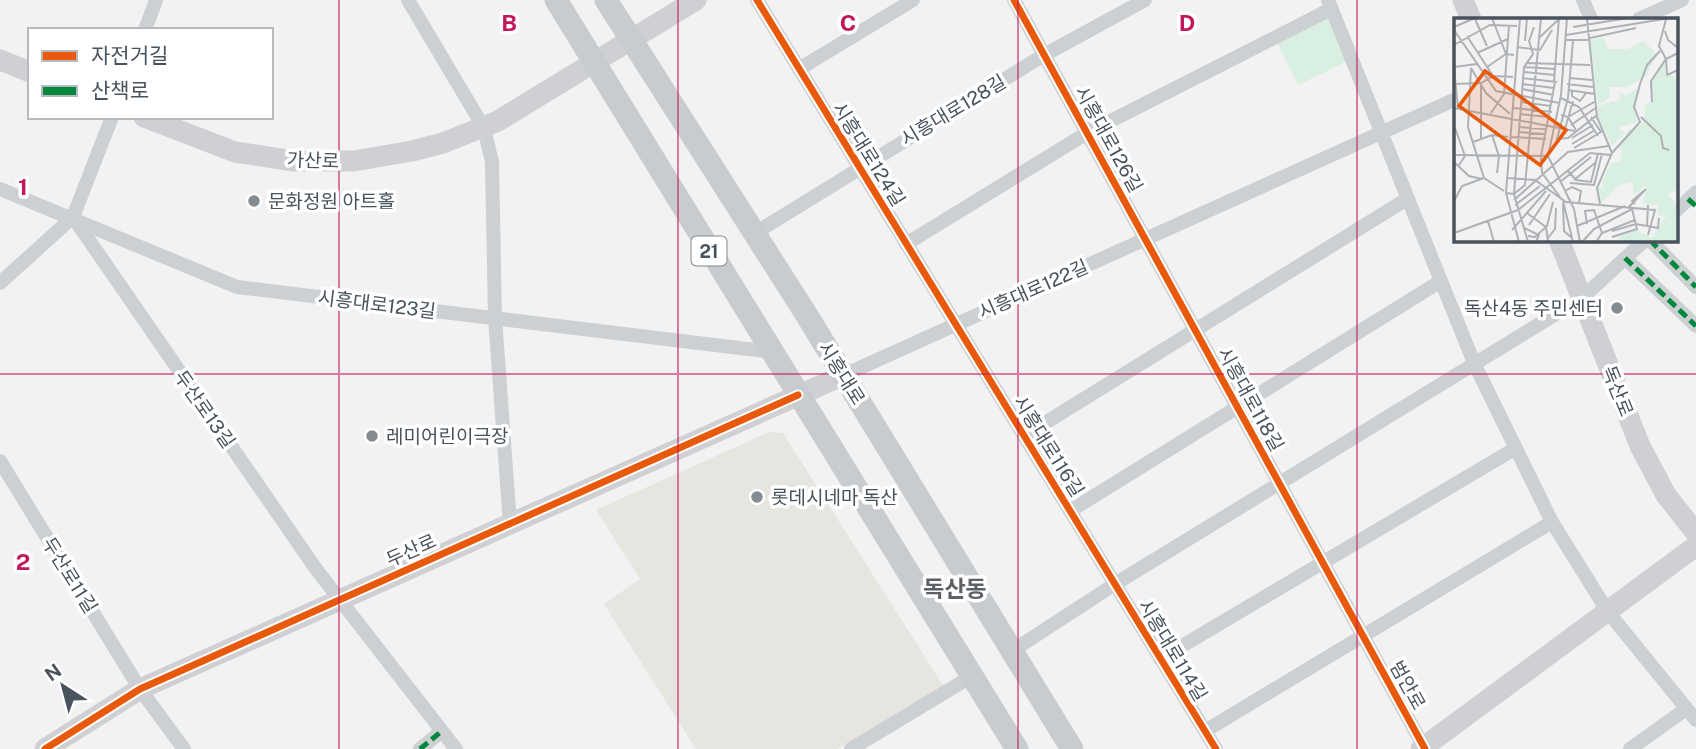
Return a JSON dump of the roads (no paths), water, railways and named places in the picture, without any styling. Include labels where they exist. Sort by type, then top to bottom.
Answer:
[{"type":"main road","name":"21","points":[[556,0],[1017,749]]},
{"type":"main road","name":"시흥대로","points":[[607,0],[844,374],[1072,749]]},
{"type":"main road","name":"가산로","points":[[149,119],[235,152],[294,161],[354,161],[379,158],[443,143],[484,128],[696,0]]},
{"type":"main road","points":[[1463,0],[1471,18]]},
{"type":"main road","points":[[0,60],[28,71]]},
{"type":"main road","name":"독산로","points":[[1560,242],[1640,446],[1667,495],[1696,533]]},
{"type":"main road","name":"두산로","points":[[45,749],[140,689],[844,374]]},
{"type":"main road","name":"범안로","points":[[1423,748],[1696,546]]},
{"type":"street","points":[[146,28],[156,0]]},
{"type":"street","points":[[408,0],[484,128],[492,162],[495,318],[510,524]]},
{"type":"street","name":"시흥대로124길","points":[[757,0],[955,324]]},
{"type":"street","points":[[799,69],[913,0]]},
{"type":"street","name":"시흥대로126길","points":[[1014,0],[1196,330]]},
{"type":"street","name":"시흥대로128길","points":[[755,233],[1044,55],[1145,0]]},
{"type":"street","points":[[1583,0],[1591,18]]},
{"type":"street","points":[[1641,18],[1679,0]]},
{"type":"street","points":[[1330,5],[1474,363],[1552,522],[1608,612],[1691,715],[1630,749]]},
{"type":"street","name":"시흥대로126길","points":[[906,244],[1087,133],[1330,5]]},
{"type":"street","name":"시흥대로122길","points":[[844,374],[1454,100]]},
{"type":"street","points":[[0,282],[73,217],[111,119]]},
{"type":"street","name":"시흥대로123길","points":[[0,189],[237,286],[772,352]]},
{"type":"street","points":[[1024,436],[1407,199]]},
{"type":"street","points":[[1678,209],[1693,199]]},
{"type":"street","name":"두산로13길","points":[[73,217],[338,600],[456,749]]},
{"type":"street","name":"시흥대로114길","points":[[1012,651],[1115,584],[1581,298],[1645,242]]},
{"type":"street","points":[[1649,242],[1696,287]]},
{"type":"street","points":[[1625,258],[1696,326]]},
{"type":"street","name":"시흥대로118길","points":[[1070,512],[1441,281]]},
{"type":"street","name":"시흥대로116길","points":[[955,324],[1115,584]]},
{"type":"street","name":"시흥대로118길","points":[[1196,330],[1323,563]]},
{"type":"street","points":[[1160,659],[1516,448]]},
{"type":"street","name":"두산로11길","points":[[0,461],[140,689],[184,749]]},
{"type":"street","points":[[1216,749],[1205,731],[1552,522]]},
{"type":"street","name":"범안로","points":[[1323,563],[1423,748]]},
{"type":"street","name":"시흥대로114길","points":[[1115,584],[1205,731]]},
{"type":"street","points":[[851,749],[972,676]]},
{"type":"street","points":[[420,749],[442,731]]},
{"type":"place","name":"문화정원 아트홀","points":[[254,201]]},
{"type":"place","name":"독산4동 주민센터","points":[[1617,308]]},
{"type":"place","name":"레미어린이극장","points":[[372,436]]},
{"type":"place","name":"롯데시네마 독산","points":[[757,497]]},
{"type":"district","name":"독산동","points":[[955,588]]}]
